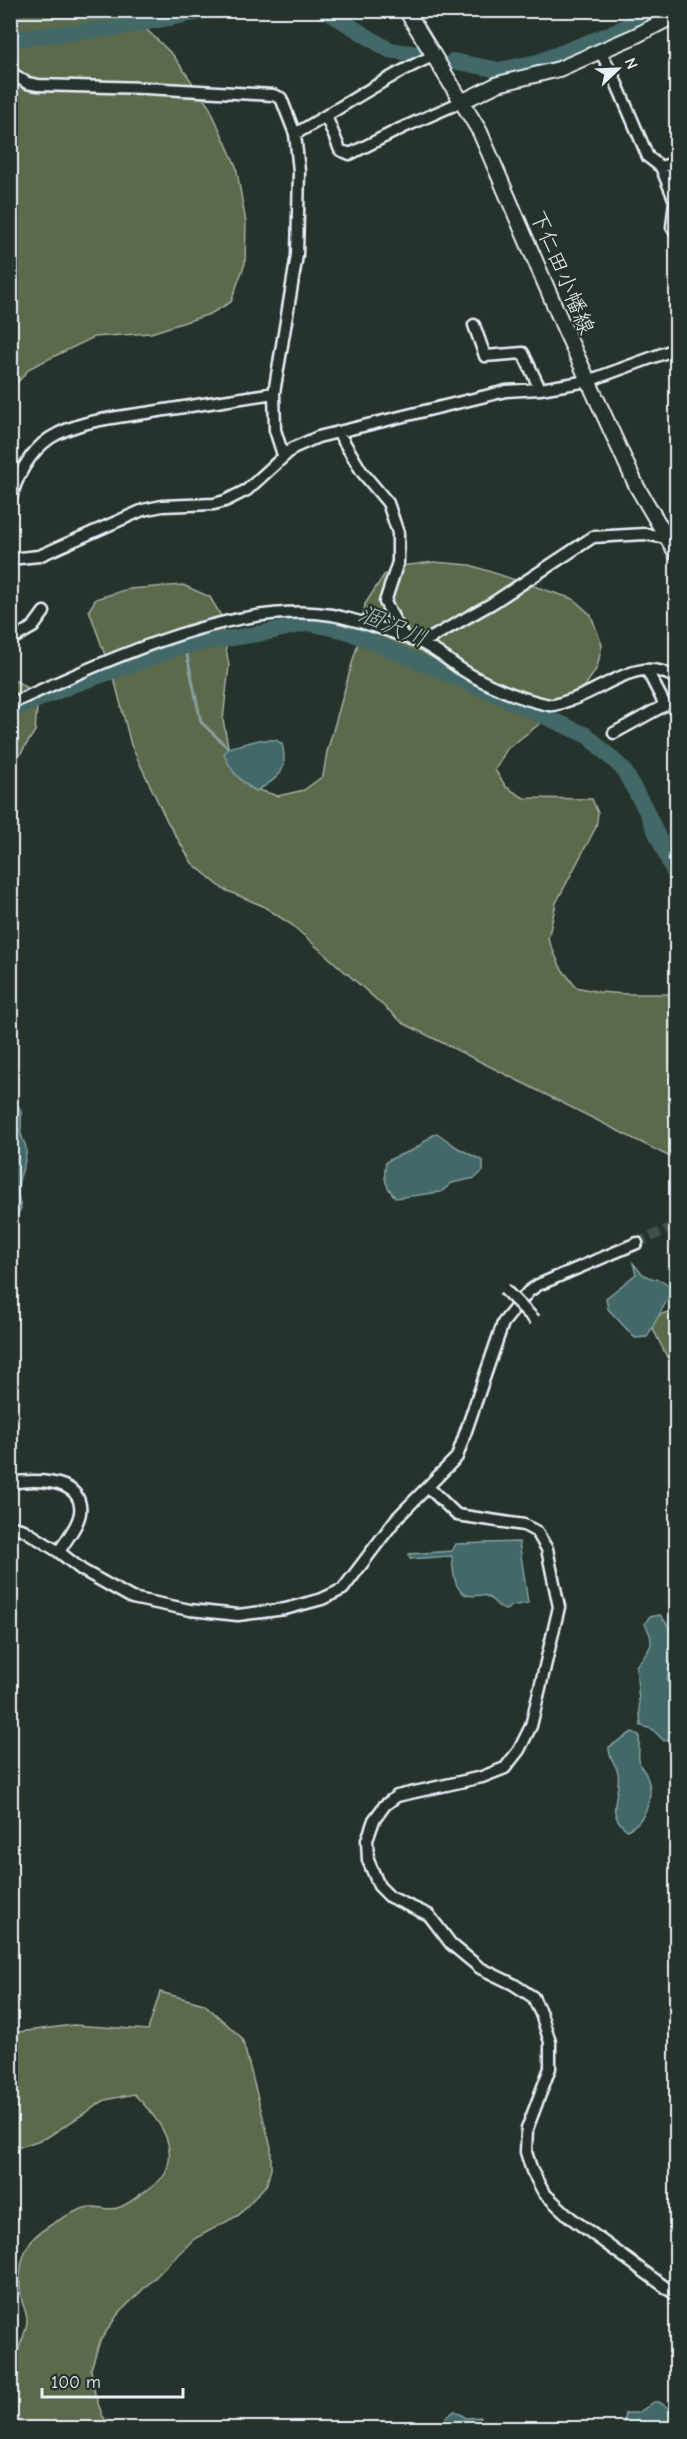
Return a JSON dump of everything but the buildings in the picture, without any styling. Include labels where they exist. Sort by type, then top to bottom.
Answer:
[{"type":"main road","name":"下仁田小幡線","points":[[405,10],[480,132],[588,381],[637,487],[676,553]]},
{"type":"main road","points":[[461,102],[498,84],[547,73],[676,15]]},
{"type":"street","points":[[600,51],[613,75],[648,157],[661,167],[675,201],[672,227],[676,233]]},
{"type":"street","points":[[295,134],[398,72],[433,56]]},
{"type":"street","points":[[10,72],[27,83],[38,85],[146,88],[273,95],[280,98],[295,134],[299,171],[297,255],[274,393],[275,430],[283,455]]},
{"type":"street","points":[[326,116],[340,150],[350,154],[461,102]]},
{"type":"street","points":[[661,167],[676,162]]},
{"type":"street","points":[[474,325],[485,356],[523,353],[540,389]]},
{"type":"street","points":[[10,559],[39,556],[143,510],[162,506],[214,504],[225,501],[247,490],[283,455],[310,441],[338,432],[506,391],[540,389],[588,381],[670,351],[676,346]]},
{"type":"street","points":[[10,503],[29,457],[50,438],[59,434],[76,427],[116,418],[274,393]]},
{"type":"street","points":[[338,432],[362,472],[388,503],[398,533],[398,562],[385,602],[403,636]]},
{"type":"street","points":[[423,643],[491,604],[593,537],[645,534],[667,538]]},
{"type":"street","points":[[10,640],[33,627],[44,612]]},
{"type":"street","points":[[10,704],[109,660],[218,623],[272,615],[330,615],[367,623],[423,643],[464,671],[511,693],[552,705],[577,699],[623,675],[647,670],[660,672],[676,679]]},
{"type":"street","points":[[614,733],[665,705],[647,670]]},
{"type":"street","points":[[10,1526],[24,1530],[82,1570],[132,1598],[190,1610],[238,1615],[285,1609],[322,1599],[343,1589],[396,1519],[457,1457],[503,1323],[528,1292],[538,1285],[637,1243]]},
{"type":"street","points":[[504,1289],[536,1320]]},
{"type":"street","points":[[10,1483],[31,1480],[53,1482],[67,1488],[76,1497],[80,1505],[78,1519],[59,1552]]},
{"type":"street","points":[[428,1487],[457,1515],[524,1525],[537,1532],[547,1549],[559,1607],[531,1726],[519,1750],[505,1768],[498,1771],[397,1797],[385,1805],[374,1820],[367,1840],[368,1860],[380,1886],[390,1897],[429,1915],[451,1944],[480,1968],[513,1984],[533,1997],[542,2014],[550,2042],[550,2068],[527,2130],[526,2152],[532,2171],[544,2193],[571,2218],[676,2295]]},
{"type":"green space","points":[[11,11],[127,11],[173,55],[210,108],[236,166],[246,223],[245,263],[231,302],[210,314],[151,333],[94,337],[30,368],[11,390]]},
{"type":"green space","points":[[434,562],[470,565],[573,599],[591,615],[602,645],[597,668],[581,692],[507,749],[495,770],[506,787],[524,798],[592,799],[598,813],[596,827],[556,903],[548,939],[561,968],[576,987],[625,994],[676,994],[676,1160],[403,1023],[292,925],[263,906],[223,889],[192,863],[167,821],[131,745],[116,686],[89,610],[96,599],[128,589],[183,585],[210,597],[220,614],[229,666],[223,720],[232,767],[249,787],[278,796],[304,790],[323,776],[327,752],[361,632],[365,604],[384,575],[401,566]]},
{"type":"green space","points":[[11,678],[28,688],[37,708],[35,731],[11,764]]},
{"type":"green space","points":[[676,1309],[676,1375],[648,1319]]},
{"type":"green space","points":[[160,1992],[204,2004],[242,2038],[271,2147],[271,2168],[267,2184],[239,2215],[194,2239],[118,2314],[100,2341],[91,2369],[95,2394],[102,2415],[111,2428],[11,2428],[11,2359],[16,2355],[27,2324],[20,2278],[27,2248],[35,2236],[76,2211],[90,2207],[114,2209],[131,2201],[156,2184],[165,2174],[169,2162],[169,2151],[167,2140],[157,2120],[134,2094],[105,2100],[46,2138],[11,2150],[11,2033],[73,2025],[148,2030]]},
{"type":"water","points":[[259,740],[276,740],[282,744],[284,761],[276,778],[256,791],[237,776],[224,754],[228,748]]},
{"type":"water","points":[[11,1102],[15,1102],[20,1110],[21,1134],[26,1156],[18,1189],[21,1208],[11,1228]]},
{"type":"water","points":[[437,1133],[458,1148],[483,1161],[483,1171],[475,1178],[452,1183],[441,1192],[396,1198],[386,1182],[386,1162],[413,1150]]},
{"type":"water","points":[[11,1228],[16,1251],[11,1255]]},
{"type":"water","points":[[633,1263],[647,1277],[665,1282],[672,1291],[647,1337],[635,1338],[608,1309],[606,1298],[636,1274]]},
{"type":"water","points":[[519,1542],[528,1603],[511,1606],[506,1610],[486,1596],[469,1596],[462,1593],[456,1584],[452,1556],[410,1559],[409,1554],[452,1551],[456,1544]]},
{"type":"water","points":[[660,1615],[668,1625],[674,1641],[667,1681],[676,1697],[676,1722],[668,1740],[664,1741],[652,1729],[641,1726],[636,1666],[645,1655],[651,1642],[645,1624],[649,1617]]},
{"type":"water","points":[[632,1732],[639,1735],[639,1762],[647,1777],[650,1792],[644,1814],[634,1826],[627,1830],[616,1816],[615,1803],[619,1781],[609,1747]]},
{"type":"water","points":[[654,2402],[659,2402],[671,2410],[672,2418],[662,2428],[623,2428],[625,2413],[638,2413]]},
{"type":"water","points":[[455,2411],[466,2418],[481,2417],[477,2428],[446,2428],[446,2417]]},
{"type":"waterway","points":[[10,39],[117,28],[211,10]]},
{"type":"waterway","points":[[325,10],[389,50],[417,54]]},
{"type":"waterway","points":[[453,61],[499,70],[538,62],[615,32],[657,10]]},
{"type":"waterway","name":"涸沢川","points":[[10,711],[70,686],[185,646],[308,623],[346,631],[588,736],[623,769],[645,808],[676,877]]},
{"type":"waterway","points":[[185,646],[201,722],[228,748]]},
{"type":"tunnel","points":[[637,1243],[676,1225]]}]
